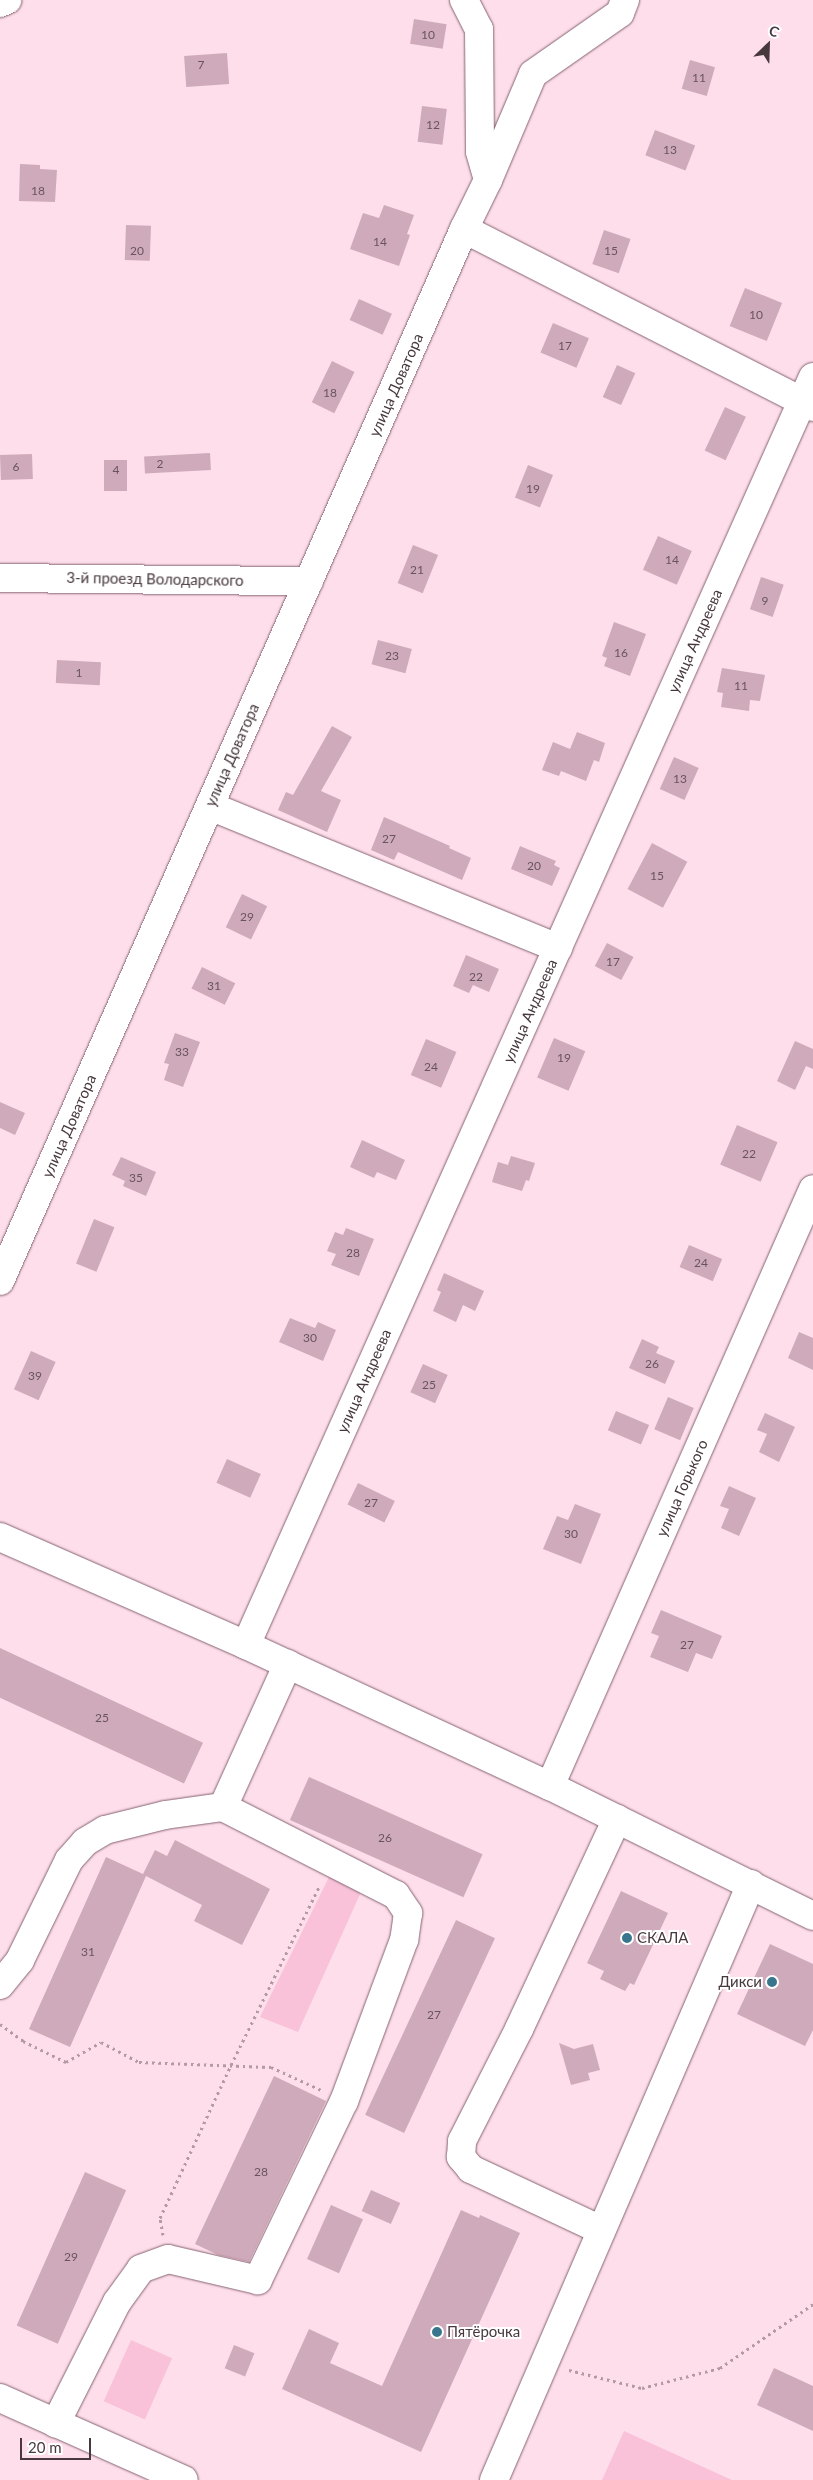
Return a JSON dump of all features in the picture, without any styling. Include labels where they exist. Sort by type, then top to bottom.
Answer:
[{"type":"street","points":[[0,3],[7,0]]},
{"type":"street","points":[[464,0],[479,29]]},
{"type":"street","points":[[484,0],[479,29],[480,152],[488,180]]},
{"type":"street","name":"улица Доватора","points":[[0,1281],[464,229],[488,180],[533,74],[620,13],[625,0]]},
{"type":"street","points":[[464,229],[808,405]]},
{"type":"street","name":"улица Андреева","points":[[246,1645],[558,948],[808,405],[813,377]]},
{"type":"street","name":"3-й проезд Володарского","points":[[0,578],[309,581]]},
{"type":"street","points":[[210,806],[558,948]]},
{"type":"street","name":"улица Горького","points":[[550,1786],[813,1189]]},
{"type":"street","points":[[0,1537],[288,1664],[550,1786],[811,1912]]},
{"type":"street","points":[[223,1807],[288,1664]]},
{"type":"street","points":[[0,1985],[20,1960],[69,1860],[85,1842],[105,1830],[164,1815],[223,1807],[396,1895],[408,1912],[404,1940],[344,2101],[258,2280],[168,2258],[141,2269],[117,2302],[56,2423]]},
{"type":"street","points":[[601,2230],[472,2169],[461,2157],[462,2142],[519,2029],[617,1819]]},
{"type":"street","points":[[494,2480],[750,1884]]},
{"type":"street","points":[[0,2398],[184,2480]]},
{"type":"path","points":[[168,2258],[160,2218],[231,2065],[332,1862]]},
{"type":"path","points":[[0,2024],[23,2041],[66,2062],[101,2042],[140,2062],[271,2067],[344,2101]]},
{"type":"path","points":[[544,2363],[642,2388],[720,2368],[813,2304]]},
{"type":"shaded area","points":[[330,1875],[361,1892],[298,2032],[260,2017]]},
{"type":"shaded area","points":[[131,2340],[172,2358],[145,2420],[104,2401]]},
{"type":"shaded area","points":[[624,2431],[732,2480],[602,2480]]},
{"type":"building","points":[[414,19],[447,24],[443,49],[410,44]]},
{"type":"building","points":[[227,53],[229,84],[186,87],[184,56]]},
{"type":"building","points":[[690,60],[715,67],[707,96],[682,89]]},
{"type":"building","points":[[422,106],[447,109],[442,145],[418,142]]},
{"type":"building","points":[[655,130],[695,145],[685,171],[645,155]]},
{"type":"building","points":[[20,164],[40,165],[40,169],[57,170],[55,202],[19,201]]},
{"type":"building","points":[[384,205],[414,215],[407,234],[410,235],[399,266],[350,249],[363,213],[379,218]]},
{"type":"building","points":[[126,225],[151,226],[150,261],[125,260]]},
{"type":"building","points":[[604,230],[630,239],[619,273],[592,264]]},
{"type":"building","points":[[745,288],[782,303],[767,341],[730,326]]},
{"type":"building","points":[[359,299],[392,314],[383,335],[350,320]]},
{"type":"building","points":[[553,323],[589,338],[576,368],[540,352]]},
{"type":"building","points":[[332,361],[354,372],[334,413],[312,402]]},
{"type":"building","points":[[617,365],[635,373],[621,405],[603,397]]},
{"type":"building","points":[[725,407],[746,417],[726,460],[705,451]]},
{"type":"building","points":[[210,453],[211,470],[145,473],[144,456]]},
{"type":"building","points":[[32,454],[33,479],[1,480],[0,455]]},
{"type":"building","points":[[104,460],[127,460],[127,491],[104,491]]},
{"type":"building","points":[[528,465],[553,475],[540,508],[515,497]]},
{"type":"building","points":[[658,536],[692,551],[677,585],[643,570]]},
{"type":"building","points":[[413,545],[438,555],[423,593],[398,583]]},
{"type":"building","points":[[761,577],[784,585],[773,617],[750,609]]},
{"type":"building","points":[[614,622],[646,634],[630,676],[604,666],[607,658],[602,656]]},
{"type":"building","points":[[378,640],[412,649],[405,673],[372,664]]},
{"type":"building","points":[[57,660],[101,662],[100,685],[56,683]]},
{"type":"building","points":[[722,668],[765,675],[760,701],[750,700],[749,711],[721,707],[723,693],[717,692]]},
{"type":"building","points":[[332,726],[352,737],[321,791],[341,800],[327,832],[278,810],[286,792],[293,795]]},
{"type":"building","points":[[577,732],[605,743],[599,762],[594,760],[586,781],[561,771],[559,776],[542,770],[553,742],[570,749]]},
{"type":"building","points":[[674,757],[699,768],[684,800],[660,789]]},
{"type":"building","points":[[384,817],[450,846],[449,848],[471,858],[462,880],[398,852],[394,860],[371,850]]},
{"type":"building","points":[[652,843],[687,862],[663,908],[628,889]]},
{"type":"building","points":[[520,846],[556,861],[554,865],[560,868],[552,886],[511,869]]},
{"type":"building","points":[[242,894],[267,906],[251,940],[226,927]]},
{"type":"building","points":[[607,943],[633,957],[621,980],[595,966]]},
{"type":"building","points":[[466,955],[499,969],[489,992],[473,985],[469,993],[453,986]]},
{"type":"building","points":[[202,967],[235,983],[225,1005],[191,989]]},
{"type":"building","points":[[175,1033],[200,1042],[183,1087],[164,1080],[169,1064],[164,1063]]},
{"type":"building","points":[[554,1038],[585,1051],[568,1091],[537,1078]]},
{"type":"building","points":[[426,1039],[456,1052],[441,1088],[411,1075]]},
{"type":"building","points":[[795,1041],[813,1049],[813,1069],[806,1066],[795,1090],[777,1081]]},
{"type":"building","points":[[0,1102],[25,1113],[15,1135],[0,1128]]},
{"type":"building","points":[[737,1125],[778,1142],[761,1182],[720,1165]]},
{"type":"building","points":[[362,1140],[405,1160],[396,1180],[377,1172],[374,1178],[350,1167]]},
{"type":"building","points":[[511,1156],[535,1163],[529,1181],[526,1180],[522,1191],[492,1182],[498,1162],[508,1165]]},
{"type":"building","points":[[121,1157],[156,1172],[146,1196],[123,1186],[125,1181],[112,1175]]},
{"type":"building","points":[[94,1219],[114,1227],[96,1272],[76,1264]]},
{"type":"building","points":[[346,1228],[374,1239],[359,1276],[331,1265],[336,1254],[327,1251],[335,1232],[343,1235]]},
{"type":"building","points":[[689,1245],[722,1259],[713,1281],[680,1267]]},
{"type":"building","points":[[444,1273],[484,1291],[475,1311],[463,1305],[456,1322],[433,1311],[441,1292],[437,1290]]},
{"type":"building","points":[[290,1318],[315,1328],[318,1322],[336,1330],[323,1361],[279,1342]]},
{"type":"building","points":[[799,1332],[813,1338],[813,1370],[788,1358]]},
{"type":"building","points":[[642,1339],[659,1347],[656,1353],[675,1361],[665,1384],[629,1368]]},
{"type":"building","points":[[31,1351],[56,1362],[39,1400],[14,1389]]},
{"type":"building","points":[[423,1364],[448,1375],[435,1403],[410,1392]]},
{"type":"building","points":[[668,1397],[694,1408],[680,1440],[654,1429]]},
{"type":"building","points":[[616,1411],[649,1425],[641,1444],[608,1430]]},
{"type":"building","points":[[765,1413],[795,1427],[779,1462],[759,1452],[767,1434],[757,1430]]},
{"type":"building","points":[[227,1459],[261,1474],[250,1498],[216,1483]]},
{"type":"building","points":[[358,1483],[395,1501],[384,1523],[347,1505]]},
{"type":"building","points":[[729,1486],[756,1498],[739,1536],[721,1528],[729,1509],[720,1506]]},
{"type":"building","points":[[575,1504],[601,1514],[581,1564],[543,1549],[557,1516],[568,1520]]},
{"type":"building","points":[[661,1610],[722,1636],[712,1659],[696,1653],[688,1672],[650,1657],[659,1636],[651,1633]]},
{"type":"building","points":[[0,1648],[203,1743],[184,1783],[0,1698]]},
{"type":"building","points":[[309,1777],[483,1854],[463,1897],[290,1820]]},
{"type":"building","points":[[175,1840],[270,1889],[242,1945],[194,1921],[202,1905],[146,1876],[70,2047],[29,2029],[106,1857],[143,1874],[155,1850],[167,1856]]},
{"type":"building","name":"СКАЛА","points":[[621,1891],[668,1913],[634,1985],[630,1983],[625,1991],[600,1979],[604,1971],[587,1963]]},
{"type":"building","points":[[456,1920],[495,1938],[404,2133],[365,2115]]},
{"type":"building","points":[[770,1944],[813,1964],[813,2030],[805,2046],[737,2014]]},
{"type":"building","points":[[559,2043],[574,2049],[593,2044],[600,2070],[588,2073],[590,2080],[571,2085]]},
{"type":"building","points":[[274,2076],[326,2101],[249,2262],[218,2255],[195,2244]]},
{"type":"building","points":[[85,2172],[126,2190],[58,2344],[17,2325]]},
{"type":"building","points":[[371,2190],[400,2203],[391,2224],[362,2211]]},
{"type":"building","points":[[331,2205],[363,2219],[339,2273],[307,2259]]},
{"type":"building","points":[[461,2210],[479,2218],[480,2215],[520,2233],[421,2452],[282,2389],[309,2329],[339,2343],[330,2363],[382,2386]]},
{"type":"building","points":[[234,2345],[254,2353],[245,2376],[225,2368]]},
{"type":"building","points":[[774,2368],[813,2386],[813,2431],[757,2405]]},
{"type":"place","name":"СКАЛА","points":[[627,1938]]},
{"type":"place","name":"Дикси","points":[[772,1982]]},
{"type":"place","name":"Пятёрочка","points":[[437,2332]]}]
